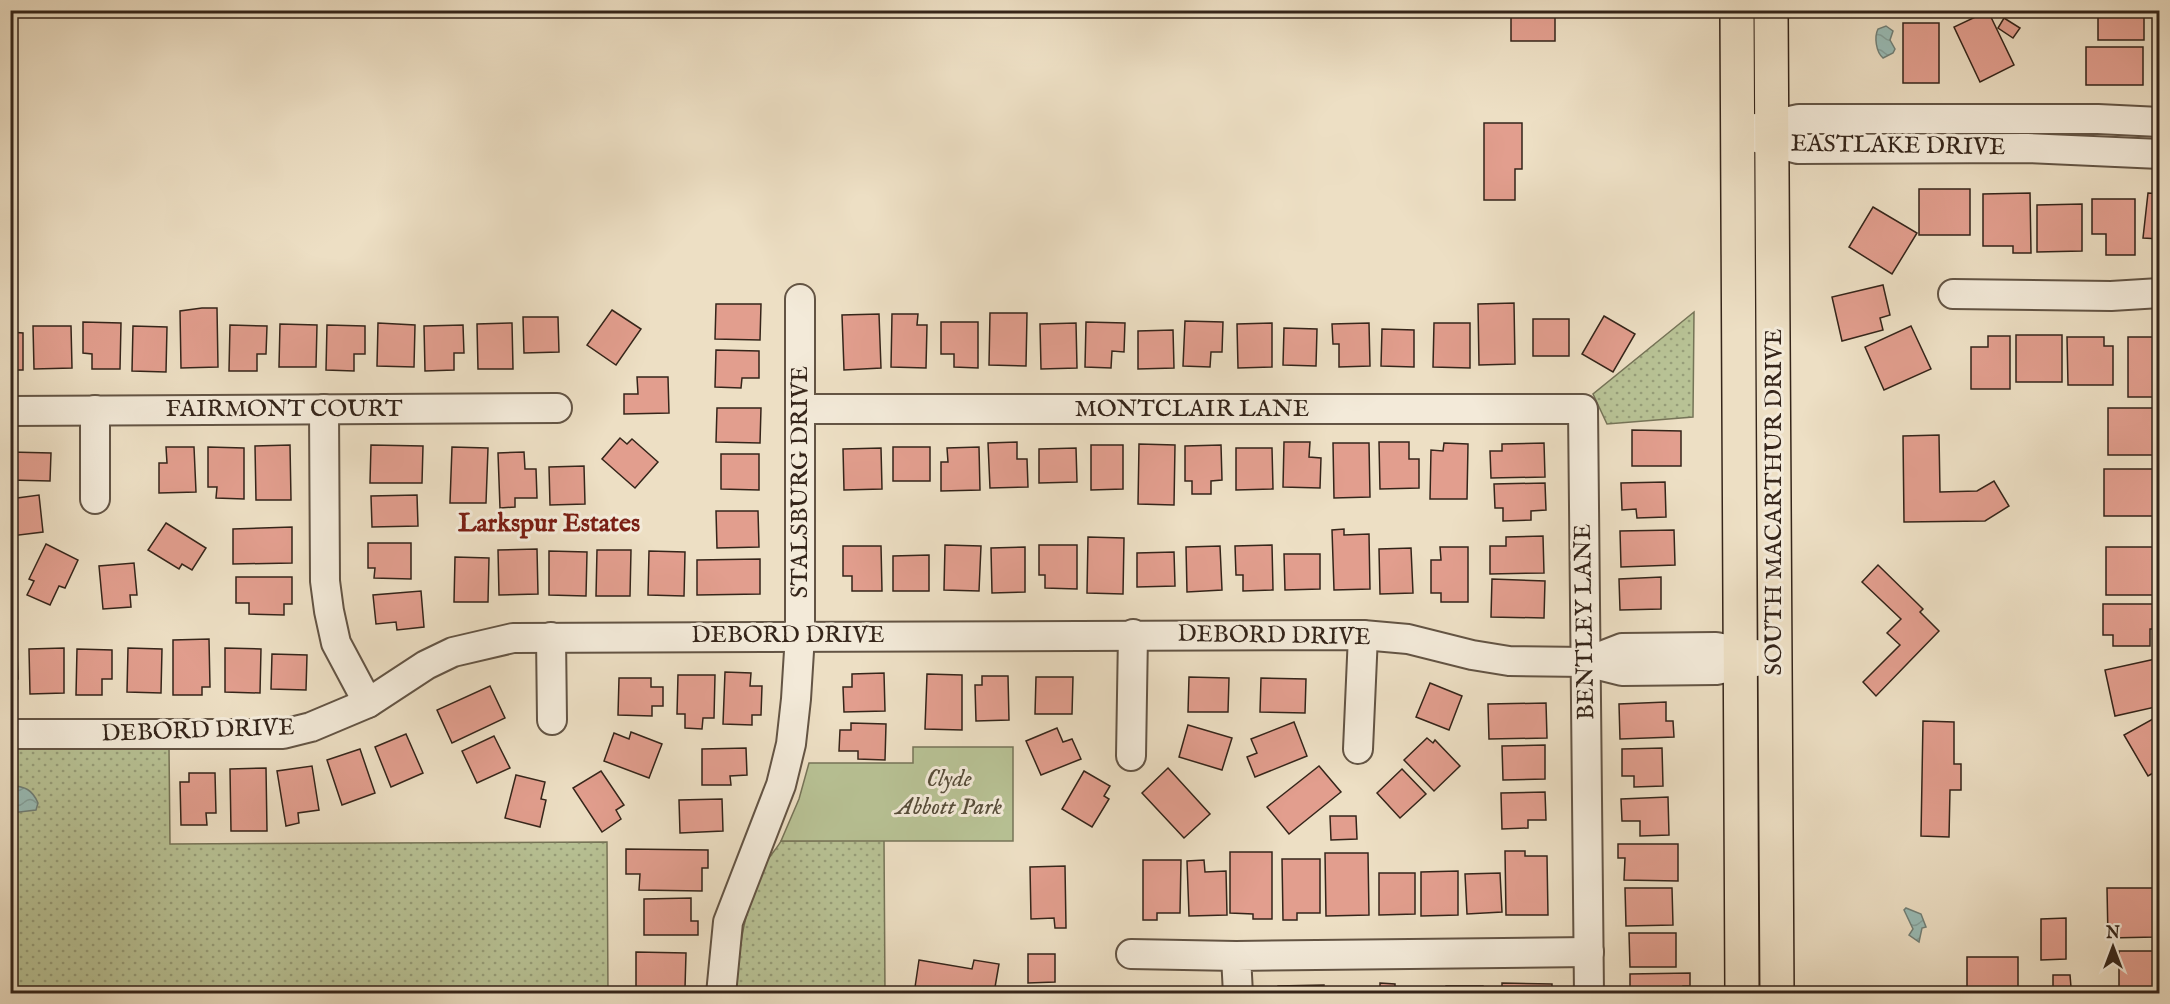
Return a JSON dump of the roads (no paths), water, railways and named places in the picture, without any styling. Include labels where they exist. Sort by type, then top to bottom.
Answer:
[{"type":"main road","name":"SOUTH MACARTHUR DRIVE","points":[[1737,10],[1742,993]]},
{"type":"main road","name":"SOUTH MACARTHUR DRIVE","points":[[1771,10],[1777,993]]},
{"type":"street","name":"EASTLAKE DRIVE","points":[[1772,134],[1799,119],[1914,118],[2160,122]]},
{"type":"street","name":"EASTLAKE DRIVE","points":[[1737,133],[1772,134],[1798,149],[2027,148],[2160,154]]},
{"type":"street","points":[[1953,294],[2111,296],[2160,293]]},
{"type":"street","name":"STALSBURG DRIVE","points":[[722,993],[728,922],[762,840],[781,785],[791,744],[800,635],[800,299]]},
{"type":"street","name":"FAIRMONT COURT","points":[[10,411],[557,408]]},
{"type":"street","name":"MONTCLAIR LANE","points":[[801,409],[1583,409]]},
{"type":"street","name":"BENTLEY LANE","points":[[1583,409],[1589,993]]},
{"type":"street","points":[[95,410],[95,499]]},
{"type":"street","points":[[324,410],[326,581],[329,611],[336,643],[368,703]]},
{"type":"street","points":[[1131,756],[1133,634]]},
{"type":"street","name":"DEBORD DRIVE","points":[[10,734],[283,734],[320,724],[368,703],[426,665],[453,652],[513,638],[800,635],[1363,635],[1408,639],[1472,655],[1509,661],[1586,662],[1622,648],[1716,647],[1740,659],[1775,658]]},
{"type":"street","points":[[1358,749],[1363,635]]},
{"type":"street","points":[[550,637],[552,720]]},
{"type":"street","points":[[1131,954],[1236,956],[1589,952]]},
{"type":"street","points":[[1236,956],[1238,993]]},
{"type":"water","points":[[1886,26],[1893,31],[1890,40],[1895,49],[1893,53],[1883,58],[1877,48],[1876,36],[1878,29]]},
{"type":"water","points":[[11,785],[31,792],[38,803],[36,810],[11,813]]},
{"type":"water","points":[[1906,908],[1921,914],[1926,927],[1922,928],[1919,942],[1909,935],[1913,929],[1904,910]]},
{"type":"district","name":"Larkspur Estates","points":[[549,523]]},
{"type":"park label","name":"Clyde Abbott Park","points":[[949,793]]}]
